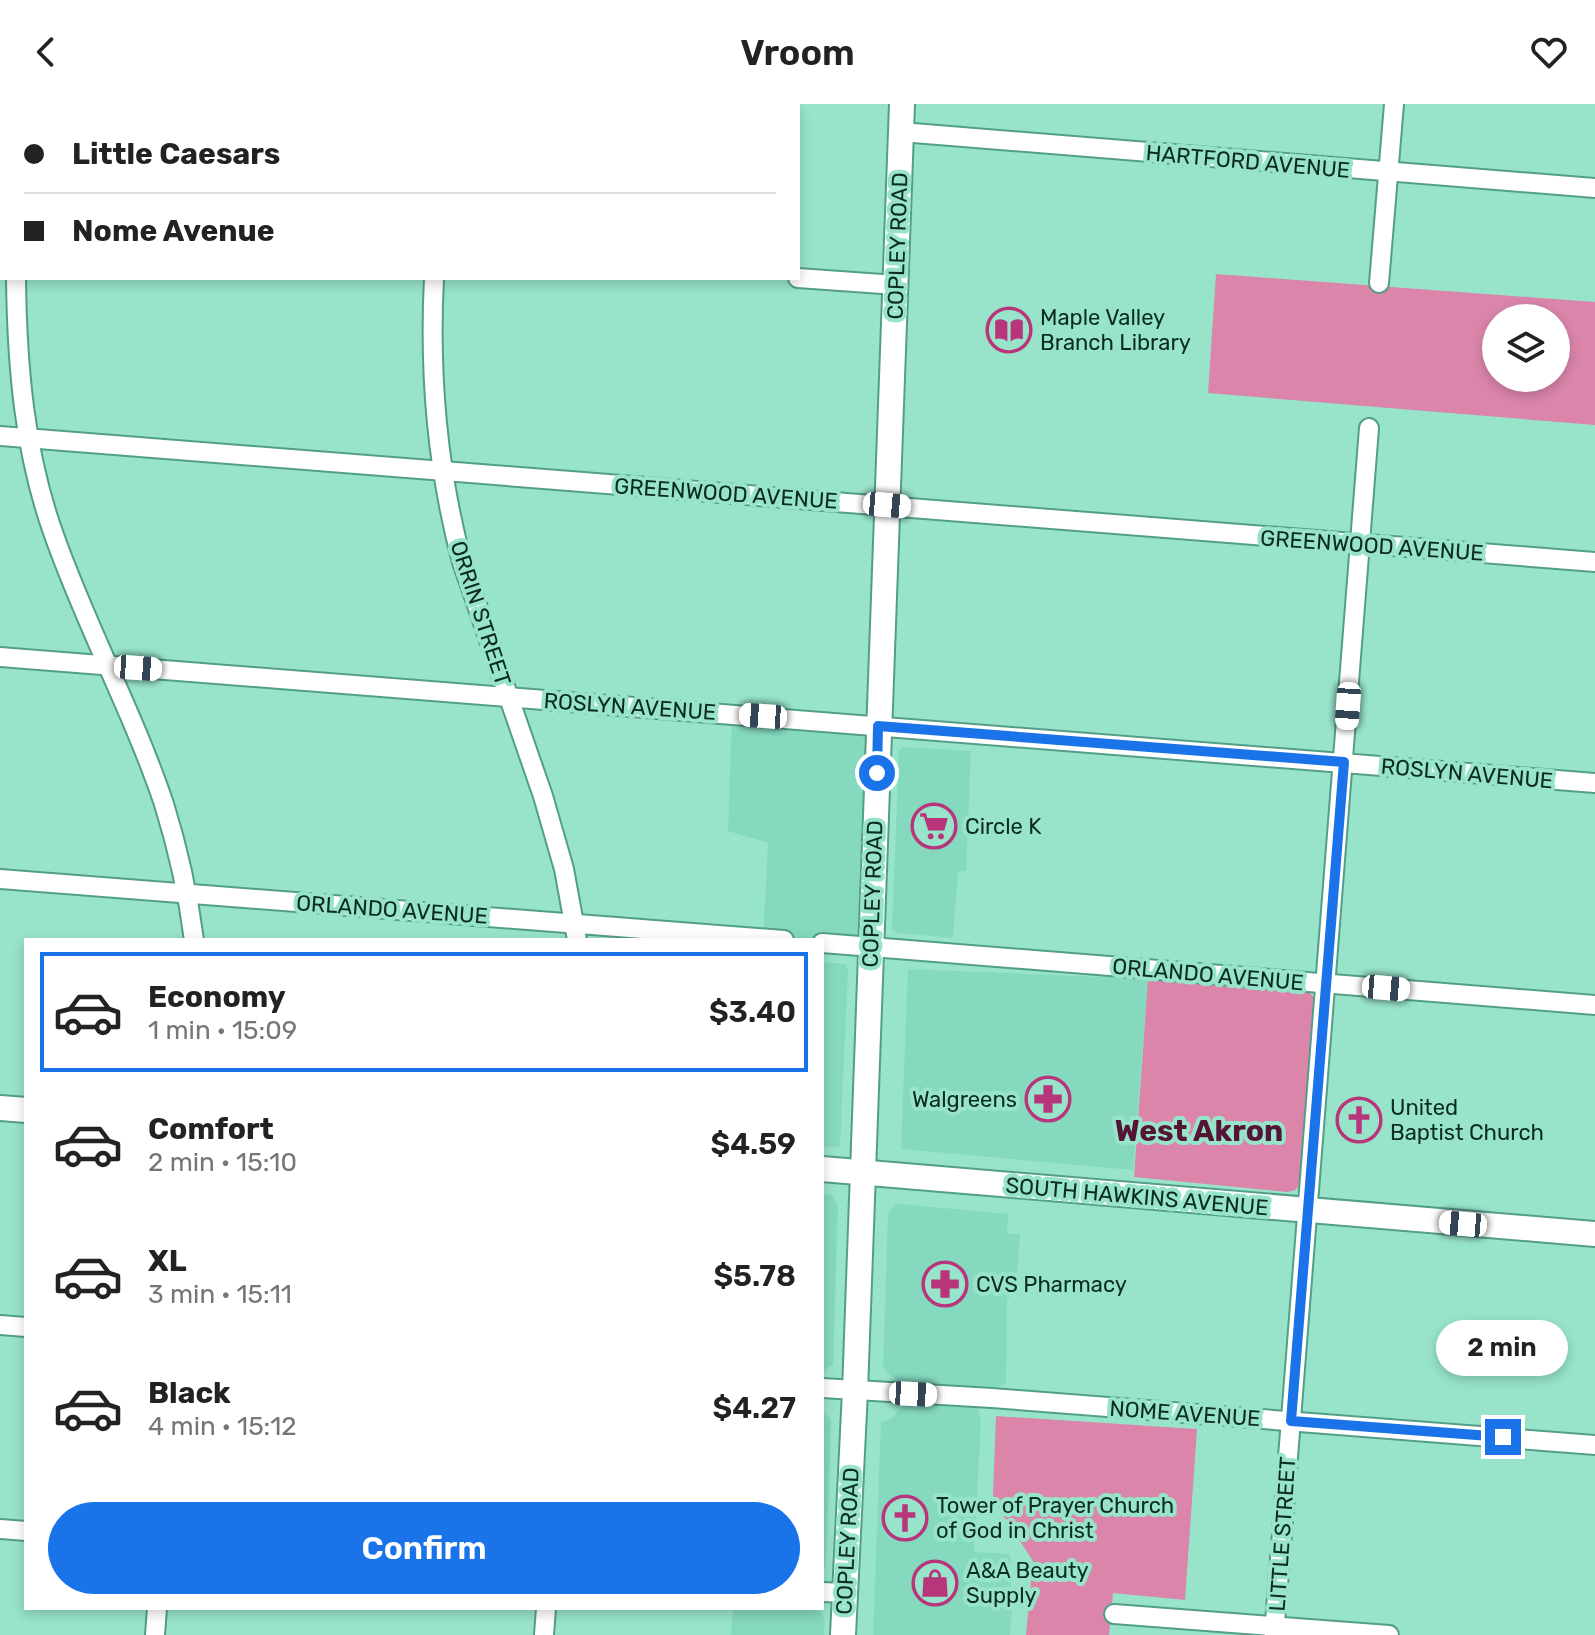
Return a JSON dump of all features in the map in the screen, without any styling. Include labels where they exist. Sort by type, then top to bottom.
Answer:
[{"type":"main road","name":"COPLEY ROAD","points":[[843,1635],[833,1592],[855,1391],[902,104]]},
{"type":"main road","points":[[0,1108],[24,1110]]},
{"type":"main road","name":"SOUTH HAWKINS AVENUE","points":[[824,1169],[1595,1234]]},
{"type":"street","points":[[1379,283],[1394,104]]},
{"type":"street","name":"HARTFORD AVENUE","points":[[901,132],[1595,188]]},
{"type":"street","points":[[800,278],[896,285]]},
{"type":"street","points":[[16,280],[17,347],[29,439],[53,533],[163,801],[188,895],[194,938]]},
{"type":"street","name":"ORRIN STREET","points":[[434,280],[432,369],[441,472],[462,562],[543,796],[564,869],[576,931]]},
{"type":"street","name":"LITTLE STREET","points":[[1274,1630],[1369,428]]},
{"type":"street","name":"GREENWOOD AVENUE","points":[[0,436],[1595,562]]},
{"type":"street","name":"ROSLYN AVENUE","points":[[0,657],[1595,783]]},
{"type":"street","name":"ORLANDO AVENUE","points":[[0,879],[576,931],[738,938]]},
{"type":"street","name":"ORLANDO AVENUE","points":[[824,943],[1595,1005]]},
{"type":"street","points":[[0,1325],[24,1327]]},
{"type":"street","name":"NOME AVENUE","points":[[824,1388],[992,1398],[1595,1445]]},
{"type":"street","points":[[0,1529],[24,1531]]},
{"type":"street","points":[[155,1635],[157,1610]]},
{"type":"street","points":[[544,1635],[546,1610]]},
{"type":"street","points":[[1114,1614],[1274,1630],[1389,1635]]},
{"type":"shaded area","points":[[1216,274],[1595,302],[1595,425],[1208,393]]},
{"type":"shaded area","points":[[732,714],[878,726],[871,947],[824,938],[763,938],[768,843],[728,831]]},
{"type":"shaded area","points":[[902,747],[971,751],[966,871],[958,871],[953,938],[892,930],[899,751]]},
{"type":"shaded area","points":[[824,962],[845,964],[848,970],[840,1146],[824,1146]]},
{"type":"shaded area","points":[[908,969],[1148,979],[1133,1170],[901,1149]]},
{"type":"shaded area","points":[[1148,979],[1308,990],[1316,1001],[1300,1185],[1295,1190],[1288,1192],[1134,1177]]},
{"type":"shaded area","points":[[824,1194],[832,1195],[838,1206],[833,1365],[824,1370]]},
{"type":"shaded area","points":[[894,1205],[1008,1214],[1007,1234],[1020,1234],[1016,1294],[1007,1298],[1006,1383],[991,1390],[904,1387],[883,1368],[888,1214]]},
{"type":"shaded area","points":[[903,1405],[978,1407],[981,1422],[974,1552],[1010,1554],[1010,1635],[873,1635],[881,1422],[891,1419]]},
{"type":"shaded area","points":[[824,1413],[831,1419],[824,1568]]},
{"type":"shaded area","points":[[996,1416],[1197,1429],[1185,1600],[1113,1593],[1109,1635],[1026,1635],[1033,1561],[993,1495]]},
{"type":"shaded area","points":[[733,1610],[815,1610],[822,1613],[825,1621],[824,1635],[731,1635]]},
{"type":"place","name":"Maple Valley Branch Library","points":[[1009,330]]},
{"type":"place","name":"Circle K","points":[[934,826]]},
{"type":"place","name":"Walgreens","points":[[1048,1099]]},
{"type":"place","name":"United Baptist Church","points":[[1359,1120]]},
{"type":"place","name":"CVS Pharmacy","points":[[945,1284]]},
{"type":"place","name":"Tower of Prayer Church of God in Christ","points":[[905,1518]]},
{"type":"place","name":"A&A Beauty Supply","points":[[935,1583]]},
{"type":"district","name":"West Akron","points":[[1199,1131]]},
{"type":"route","points":[[877,773],[878,726],[1344,762],[1291,1421],[1503,1437]]}]
